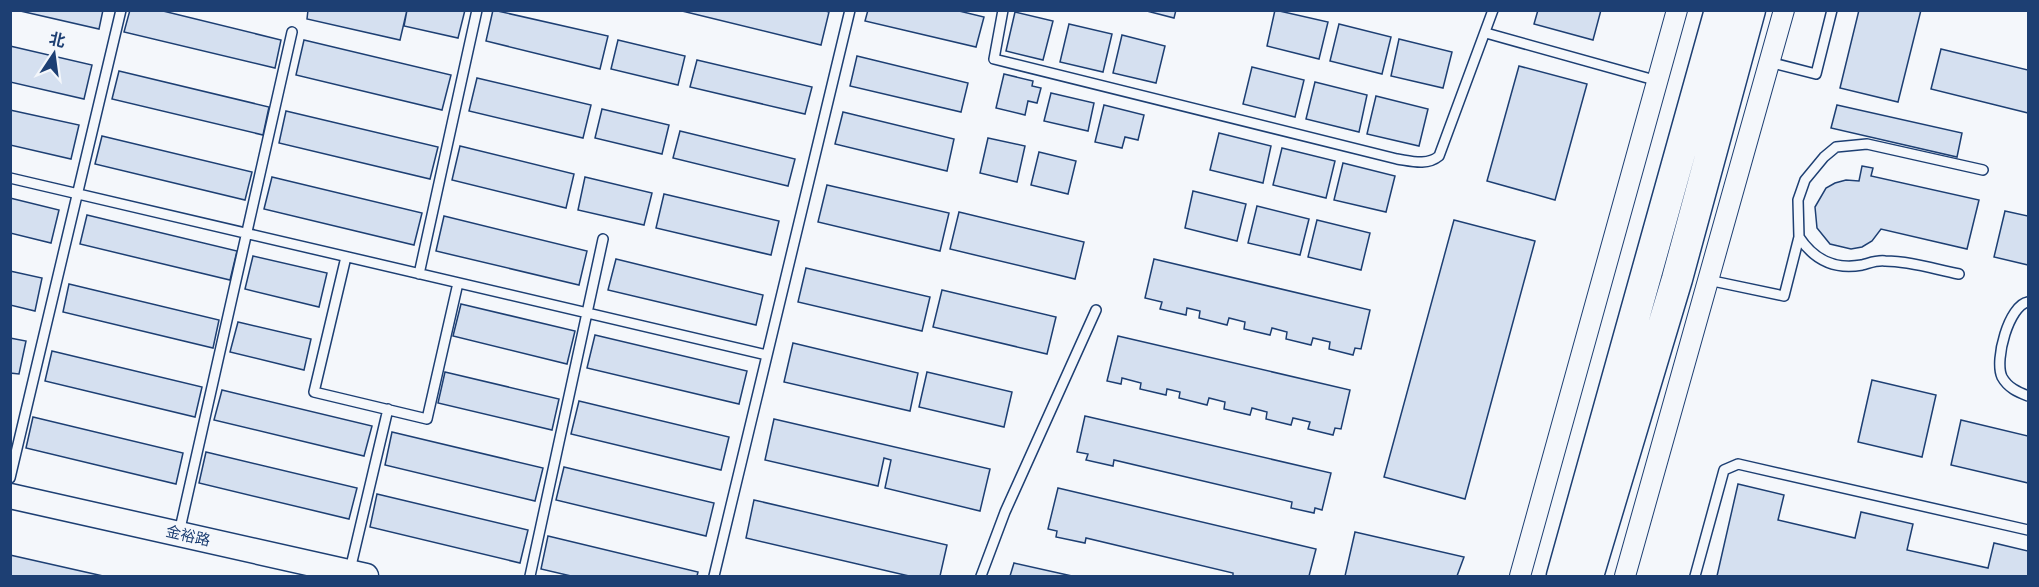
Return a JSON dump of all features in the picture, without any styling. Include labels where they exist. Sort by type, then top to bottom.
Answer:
[{"type":"main road","points":[[1562,576],[1720,10]]},
{"type":"main road","points":[[1588,576],[1677,279],[1750,10]]},
{"type":"street","points":[[1520,576],[1677,10]]},
{"type":"street","points":[[1626,576],[1784,10]]},
{"type":"street","name":"金裕路","points":[[10,495],[358,575]]},
{"type":"lane","points":[[10,478],[121,10]]},
{"type":"lane","points":[[419,274],[477,10]]},
{"type":"lane","points":[[714,576],[850,10]]},
{"type":"lane","points":[[1003,10],[994,59],[1397,159],[1419,162],[1434,161],[1439,156],[1493,10]]},
{"type":"lane","points":[[1769,62],[1816,74],[1832,10]]},
{"type":"lane","points":[[178,534],[292,32]]},
{"type":"lane","points":[[1486,33],[1658,81]]},
{"type":"lane","points":[[1708,280],[1784,296],[1799,237],[1798,200],[1805,180],[1824,157],[1836,147],[1867,144],[1983,170]]},
{"type":"lane","points":[[10,178],[767,355]]},
{"type":"lane","points":[[1799,237],[1816,257],[1847,267],[1882,260],[1905,262],[1959,274]]},
{"type":"lane","points":[[530,576],[603,239]]},
{"type":"lane","points":[[346,257],[314,392],[427,418],[458,283]]},
{"type":"lane","points":[[2028,302],[2018,308],[2004,336],[1998,360],[2002,377],[2010,388],[2028,396]]},
{"type":"lane","points":[[981,576],[1005,512],[1096,310]]},
{"type":"lane","points":[[358,575],[388,409]]},
{"type":"lane","points":[[1695,576],[1724,470],[1738,464],[2028,530]]},
{"type":"building","points":[[16,10],[103,10],[99,29]]},
{"type":"building","points":[[130,10],[159,10],[281,40],[275,68],[124,32]]},
{"type":"building","points":[[308,10],[407,10],[400,40],[307,19]]},
{"type":"building","points":[[407,10],[465,10],[458,38],[404,26]]},
{"type":"building","points":[[493,10],[608,36],[600,69],[486,41]]},
{"type":"building","points":[[678,10],[822,10],[829,12],[821,45]]},
{"type":"building","points":[[868,10],[955,10],[984,17],[976,47],[865,21]]},
{"type":"building","points":[[1143,10],[1176,10],[1174,18]]},
{"type":"building","points":[[1275,10],[1328,22],[1319,59],[1267,46]]},
{"type":"building","points":[[1538,10],[1601,10],[1593,40],[1534,24]]},
{"type":"building","points":[[1859,10],[1921,10],[1898,102],[1840,88]]},
{"type":"building","points":[[1015,12],[1053,21],[1043,60],[1006,51]]},
{"type":"building","points":[[1069,24],[1112,34],[1103,72],[1060,62]]},
{"type":"building","points":[[1339,24],[1391,37],[1382,74],[1330,61]]},
{"type":"building","points":[[1122,35],[1165,46],[1156,83],[1113,73]]},
{"type":"building","points":[[1399,39],[1452,52],[1443,88],[1391,76]]},
{"type":"building","points":[[304,40],[451,75],[442,110],[296,75]]},
{"type":"building","points":[[618,40],[685,56],[678,85],[611,69]]},
{"type":"building","points":[[10,46],[92,65],[84,99],[10,82]]},
{"type":"building","points":[[1941,49],[2028,70],[2028,113],[1931,89]]},
{"type":"building","points":[[857,56],[968,83],[961,112],[850,86]]},
{"type":"building","points":[[697,60],[812,87],[805,114],[690,87]]},
{"type":"building","points":[[1519,66],[1587,84],[1555,200],[1487,181]]},
{"type":"building","points":[[1252,67],[1304,80],[1295,117],[1243,104]]},
{"type":"building","points":[[119,71],[269,107],[263,135],[112,99]]},
{"type":"building","points":[[1004,74],[1033,81],[1032,86],[1041,88],[1037,103],[1028,101],[1025,115],[996,108]]},
{"type":"building","points":[[477,78],[591,105],[583,138],[469,111]]},
{"type":"building","points":[[1315,82],[1367,95],[1359,132],[1306,119]]},
{"type":"building","points":[[1051,93],[1094,103],[1088,131],[1044,121]]},
{"type":"building","points":[[1376,96],[1428,109],[1419,146],[1367,134]]},
{"type":"building","points":[[1104,105],[1144,115],[1138,140],[1125,137],[1122,148],[1095,142]]},
{"type":"building","points":[[1837,105],[1962,133],[1957,157],[1831,128]]},
{"type":"building","points":[[602,109],[669,125],[662,154],[595,138]]},
{"type":"building","points":[[10,110],[79,125],[71,159],[10,145]]},
{"type":"building","points":[[286,111],[438,147],[430,179],[279,143]]},
{"type":"building","points":[[843,112],[954,139],[947,171],[835,144]]},
{"type":"building","points":[[680,131],[795,159],[788,186],[673,158]]},
{"type":"building","points":[[1219,133],[1271,146],[1263,183],[1210,170]]},
{"type":"building","points":[[102,136],[252,172],[245,200],[95,164]]},
{"type":"building","points":[[988,138],[1025,146],[1017,182],[980,173]]},
{"type":"building","points":[[460,146],[574,174],[566,208],[452,180]]},
{"type":"building","points":[[1282,148],[1335,161],[1326,198],[1273,185]]},
{"type":"building","points":[[1039,152],[1076,161],[1068,194],[1031,185]]},
{"type":"building","points":[[1343,163],[1395,176],[1386,212],[1334,200]]},
{"type":"building","points":[[1862,166],[1873,168],[1871,176],[1979,200],[1967,249],[1881,229],[1872,241],[1862,247],[1851,249],[1830,244],[1817,228],[1815,207],[1826,188],[1846,180],[1859,181]]},
{"type":"building","points":[[272,177],[422,213],[414,245],[264,209]]},
{"type":"building","points":[[585,177],[652,193],[644,225],[578,210]]},
{"type":"building","points":[[827,185],[949,213],[940,251],[818,222]]},
{"type":"building","points":[[1193,191],[1246,204],[1237,241],[1185,228]]},
{"type":"building","points":[[664,194],[779,221],[771,255],[656,228]]},
{"type":"building","points":[[10,198],[59,210],[51,243],[10,233]]},
{"type":"building","points":[[1257,206],[1309,219],[1300,255],[1248,243]]},
{"type":"building","points":[[2005,211],[2028,216],[2028,265],[1994,257]]},
{"type":"building","points":[[959,212],[1084,242],[1075,279],[950,249]]},
{"type":"building","points":[[87,215],[237,251],[230,280],[80,244]]},
{"type":"building","points":[[444,216],[587,251],[579,285],[436,251]]},
{"type":"building","points":[[1317,220],[1370,233],[1361,270],[1308,257]]},
{"type":"building","points":[[1454,220],[1535,241],[1465,499],[1384,477]]},
{"type":"building","points":[[253,256],[327,273],[319,307],[245,289]]},
{"type":"building","points":[[616,259],[763,295],[756,325],[608,290]]},
{"type":"building","points":[[1154,259],[1370,310],[1361,349],[1355,348],[1353,355],[1329,349],[1330,342],[1313,338],[1311,345],[1286,339],[1287,332],[1272,328],[1270,335],[1244,329],[1245,322],[1229,318],[1227,325],[1199,318],[1200,311],[1187,308],[1186,315],[1160,309],[1162,302],[1145,298]]},
{"type":"building","points":[[806,268],[930,297],[922,331],[798,302]]},
{"type":"building","points":[[10,271],[42,278],[35,311],[10,305]]},
{"type":"building","points":[[69,284],[219,320],[213,348],[63,312]]},
{"type":"building","points":[[942,290],[1056,317],[1047,354],[933,327]]},
{"type":"building","points":[[461,304],[575,331],[567,364],[453,336]]},
{"type":"building","points":[[238,322],[311,339],[304,370],[230,352]]},
{"type":"building","points":[[595,335],[747,371],[739,404],[587,368]]},
{"type":"building","points":[[1118,336],[1350,390],[1341,429],[1335,428],[1333,435],[1308,429],[1310,422],[1293,418],[1291,425],[1266,419],[1267,412],[1252,408],[1250,415],[1224,409],[1225,402],[1209,398],[1207,405],[1179,398],[1180,392],[1167,389],[1166,395],[1140,389],[1141,383],[1122,378],[1121,384],[1107,381]]},
{"type":"building","points":[[10,338],[26,341],[19,374],[10,373]]},
{"type":"building","points":[[793,343],[918,373],[910,411],[784,382]]},
{"type":"building","points":[[52,351],[202,387],[195,417],[45,381]]},
{"type":"building","points":[[445,372],[559,399],[552,430],[438,403]]},
{"type":"building","points":[[927,372],[1012,392],[1004,427],[919,407]]},
{"type":"building","points":[[1872,380],[1936,395],[1922,457],[1858,442]]},
{"type":"building","points":[[222,390],[372,426],[364,456],[214,420]]},
{"type":"building","points":[[579,401],[729,437],[721,470],[571,434]]},
{"type":"building","points":[[1085,416],[1331,473],[1322,510],[1315,508],[1314,513],[1291,508],[1292,502],[1114,460],[1113,466],[1086,460],[1088,454],[1077,452]]},
{"type":"building","points":[[33,417],[183,453],[176,484],[26,448]]},
{"type":"building","points":[[774,419],[990,469],[980,511],[885,488],[891,460],[884,458],[878,486],[765,460]]},
{"type":"building","points":[[1961,420],[2028,436],[2028,483],[1951,465]]},
{"type":"building","points":[[392,432],[543,468],[535,501],[385,465]]},
{"type":"building","points":[[206,452],[357,488],[349,519],[199,483]]},
{"type":"building","points":[[564,467],[714,503],[706,536],[556,500]]},
{"type":"building","points":[[1738,484],[1784,495],[1778,520],[1855,538],[1861,512],[1913,524],[1907,550],[1988,568],[1994,543],[2028,551],[2028,576],[1717,576]]},
{"type":"building","points":[[1058,488],[1316,549],[1309,576],[1233,576],[1233,573],[1086,538],[1085,543],[1056,537],[1057,531],[1048,529]]},
{"type":"building","points":[[377,494],[528,530],[520,563],[370,527]]},
{"type":"building","points":[[754,500],[947,545],[940,576],[909,576],[746,538]]},
{"type":"building","points":[[1355,532],[1464,557],[1457,576],[1345,576]]},
{"type":"building","points":[[548,536],[698,572],[697,576],[571,576],[541,569]]},
{"type":"building","points":[[10,555],[103,576],[10,576]]},
{"type":"building","points":[[1014,563],[1072,576],[1010,576]]}]
